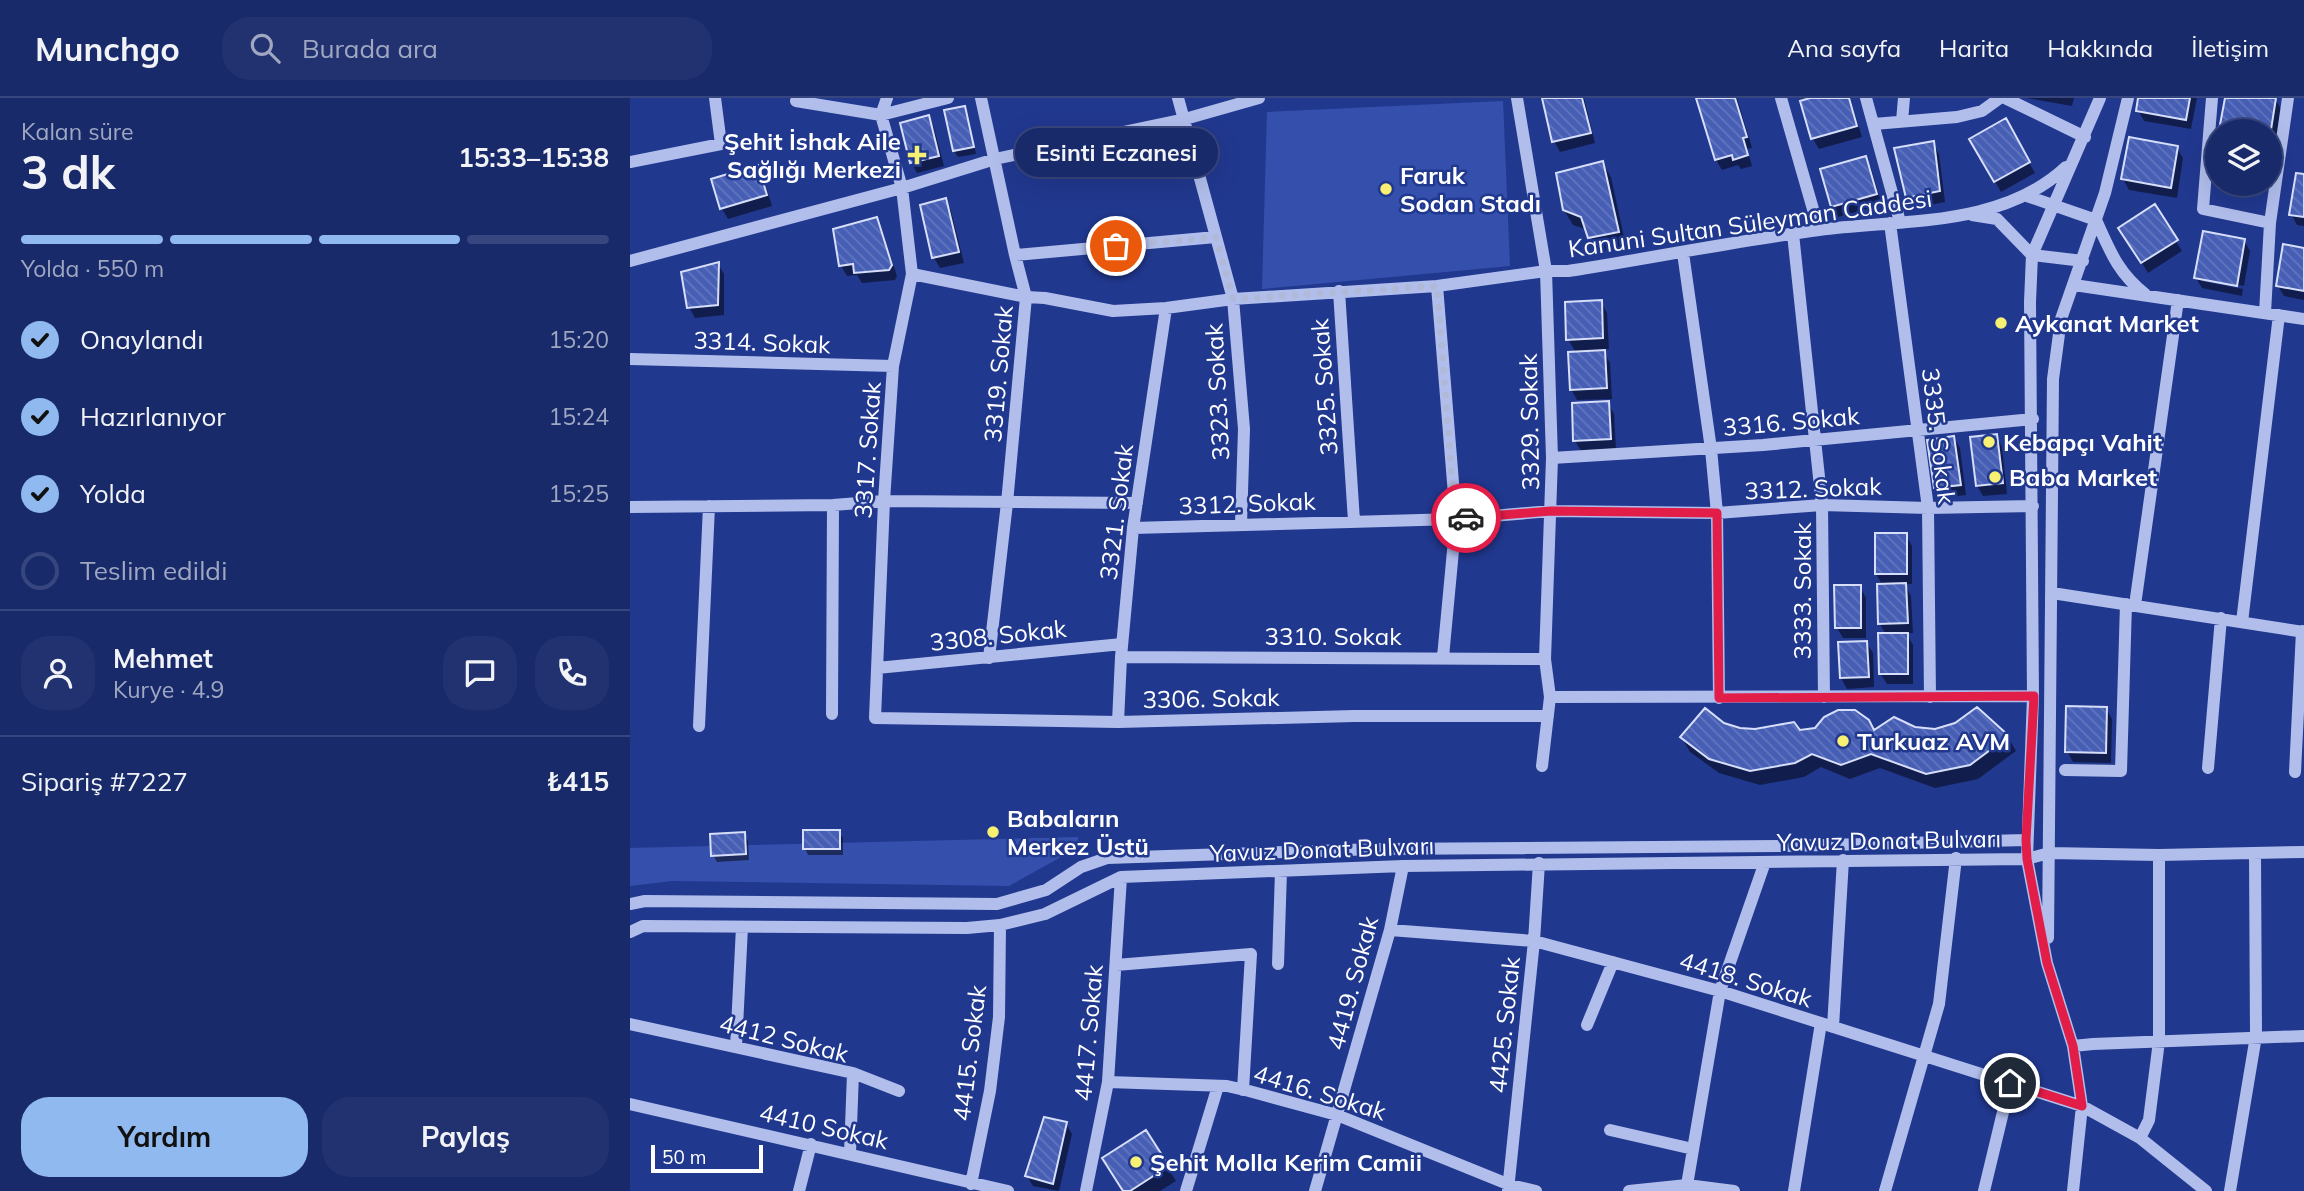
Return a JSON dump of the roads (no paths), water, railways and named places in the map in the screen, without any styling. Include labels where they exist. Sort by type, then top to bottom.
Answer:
[{"type":"street","points":[[630,162],[721,144],[715,98]]},
{"type":"street","points":[[881,115],[887,98]]},
{"type":"street","points":[[796,101],[881,115],[948,98]]},
{"type":"street","name":"3319. Sokak","points":[[981,98],[1026,297],[1007,503],[989,658]]},
{"type":"street","name":"3323. Sokak","points":[[1178,98],[1233,299],[1244,429],[1241,524]]},
{"type":"street","points":[[630,261],[901,188],[995,159],[1185,119],[1259,98]]},
{"type":"street","name":"Kanuni Sultan Süleyman Caddesi","points":[[1517,98],[1546,271],[1568,271],[1819,230],[1968,215]]},
{"type":"street","points":[[1781,98],[1819,230]]},
{"type":"street","name":"3335. Sokak","points":[[1866,98],[1895,222],[1928,508],[1930,697]]},
{"type":"street","points":[[1902,121],[1903,98]]},
{"type":"street","points":[[1874,124],[1957,117],[1982,111],[2003,98],[2085,137]]},
{"type":"street","points":[[2073,1191],[2082,1106],[2073,1046],[2047,963],[2027,859],[2026,840],[2034,696],[2030,302],[2032,255],[2100,98]]},
{"type":"street","points":[[2047,963],[2053,379],[2062,319],[2096,220],[2128,98]]},
{"type":"street","points":[[2212,98],[2203,209],[2270,223]]},
{"type":"street","points":[[2265,313],[2270,223],[2288,98]]},
{"type":"street","name":"3317. Sokak","points":[[875,718],[893,366],[912,274],[901,188],[881,115]]},
{"type":"street","points":[[1968,215],[2027,195],[2052,180],[2074,159]]},
{"type":"street","points":[[2027,195],[2096,220],[2110,252],[2128,280],[2148,296]]},
{"type":"street","points":[[1968,215],[1997,219],[2032,255],[2083,261]]},
{"type":"street","name":"3333. Sokak","points":[[1793,234],[1822,505],[1824,697]]},
{"type":"street","points":[[1015,255],[1216,237]]},
{"type":"street","points":[[1683,253],[1711,449],[1717,513],[1719,698]]},
{"type":"street","points":[[912,274],[1114,311],[1166,309],[1233,299],[1437,286],[1546,271]]},
{"type":"street","name":"3329. Sokak","points":[[1542,766],[1550,697],[1545,659],[1552,458],[1546,271]]},
{"type":"street","points":[[2074,285],[2304,318]]},
{"type":"street","points":[[1437,286],[1455,519],[1443,657]]},
{"type":"street","name":"3325. Sokak","points":[[1339,291],[1354,522]]},
{"type":"street","points":[[2065,771],[2121,771],[2130,604],[2178,300]]},
{"type":"street","name":"3321. Sokak","points":[[1118,722],[1133,528],[1166,309]]},
{"type":"street","points":[[2242,622],[2279,315]]},
{"type":"street","name":"3314. Sokak","points":[[630,359],[893,366]]},
{"type":"street","name":"3316. Sokak","points":[[1552,458],[1711,449],[1918,432],[2033,419]]},
{"type":"street","points":[[630,507],[833,505],[884,501],[1137,503]]},
{"type":"street","points":[[832,715],[833,505]]},
{"type":"street","name":"3312. Sokak","points":[[1133,528],[1455,519],[1551,511],[1717,513],[1822,505],[1928,508],[2034,506]]},
{"type":"street","points":[[699,726],[709,506]]},
{"type":"street","points":[[2052,593],[2303,631],[2295,772]]},
{"type":"street","points":[[2208,768],[2221,618]]},
{"type":"street","name":"3308. Sokak","points":[[877,667],[1122,650]]},
{"type":"street","name":"3310. Sokak","points":[[1122,650],[1545,659]]},
{"type":"street","points":[[1550,697],[2034,696]]},
{"type":"street","name":"3306. Sokak","points":[[875,718],[1118,722],[1354,716],[1548,716]]},
{"type":"street","points":[[2026,840],[2049,853],[2159,855],[2304,852]]},
{"type":"street","name":"Yavuz Donat Bulvarı","points":[[630,904],[645,901],[997,904],[1046,890],[1082,867],[1107,858],[1377,849],[1784,846],[2026,840]]},
{"type":"street","name":"Yavuz Donat Bulvarı","points":[[630,932],[643,926],[967,928],[1000,925],[1045,914],[1121,877],[1539,863],[2027,859],[2049,853]]},
{"type":"street","points":[[2230,1191],[2256,1036],[2255,853]]},
{"type":"street","points":[[2140,1138],[2149,1119],[2159,1041],[2159,855]]},
{"type":"street","points":[[1885,1191],[1938,1004],[1956,858]]},
{"type":"street","points":[[1794,1191],[1827,1025],[1843,860]]},
{"type":"street","points":[[1687,1185],[1720,991],[1765,862]]},
{"type":"street","name":"4425. Sokak","points":[[1509,1188],[1539,863]]},
{"type":"street","name":"4419. Sokak","points":[[1315,1191],[1390,930],[1403,866]]},
{"type":"street","points":[[1278,964],[1281,871]]},
{"type":"street","name":"4417. Sokak","points":[[1086,1191],[1108,1082],[1121,877]]},
{"type":"street","name":"4415. Sokak","points":[[971,1184],[990,1091],[998,1029],[1000,925]]},
{"type":"street","points":[[736,1047],[742,927]]},
{"type":"street","name":"4418. Sokak","points":[[1390,930],[1534,940],[1720,991],[2082,1106],[2140,1138],[2206,1191]]},
{"type":"street","points":[[1116,965],[1251,954],[1242,1090]]},
{"type":"street","points":[[1587,1025],[1613,962]]},
{"type":"street","name":"4412 Sokak","points":[[630,1024],[853,1073],[850,1153]]},
{"type":"street","points":[[2073,1046],[2304,1036]]},
{"type":"street","points":[[853,1073],[898,1091]]},
{"type":"street","name":"4416. Sokak","points":[[1108,1082],[1218,1086],[1242,1090],[1337,1115],[1509,1188],[1536,1191]]},
{"type":"street","points":[[1983,1191],[2010,1083]]},
{"type":"street","points":[[1186,1191],[1218,1086]]},
{"type":"street","name":"4410 Sokak","points":[[630,1104],[1008,1191]]},
{"type":"street","points":[[1610,1130],[1693,1149]]},
{"type":"street","points":[[799,1191],[811,1144]]},
{"type":"street","points":[[1629,1191],[1687,1185],[1734,1191]]},
{"type":"place","name":"Şehit İshak Aile Sağlığı Merkezi","points":[[917,155]]},
{"type":"place","name":"Faruk Sodan Stadı","points":[[1386,189]]},
{"type":"place","name":"Esinti Eczanesi","points":[[1116,246]]},
{"type":"place","name":"Aykanat Market","points":[[2001,323]]},
{"type":"place","name":"Kebapçı Vahit","points":[[1989,442]]},
{"type":"place","name":"Baba Market","points":[[1995,477]]},
{"type":"place","name":"Turkuaz AVM","points":[[1843,741]]},
{"type":"place","name":"Babaların Merkez Üstü","points":[[993,832]]},
{"type":"place","name":"Şehit Molla Kerim Camii","points":[[1136,1162]]}]
